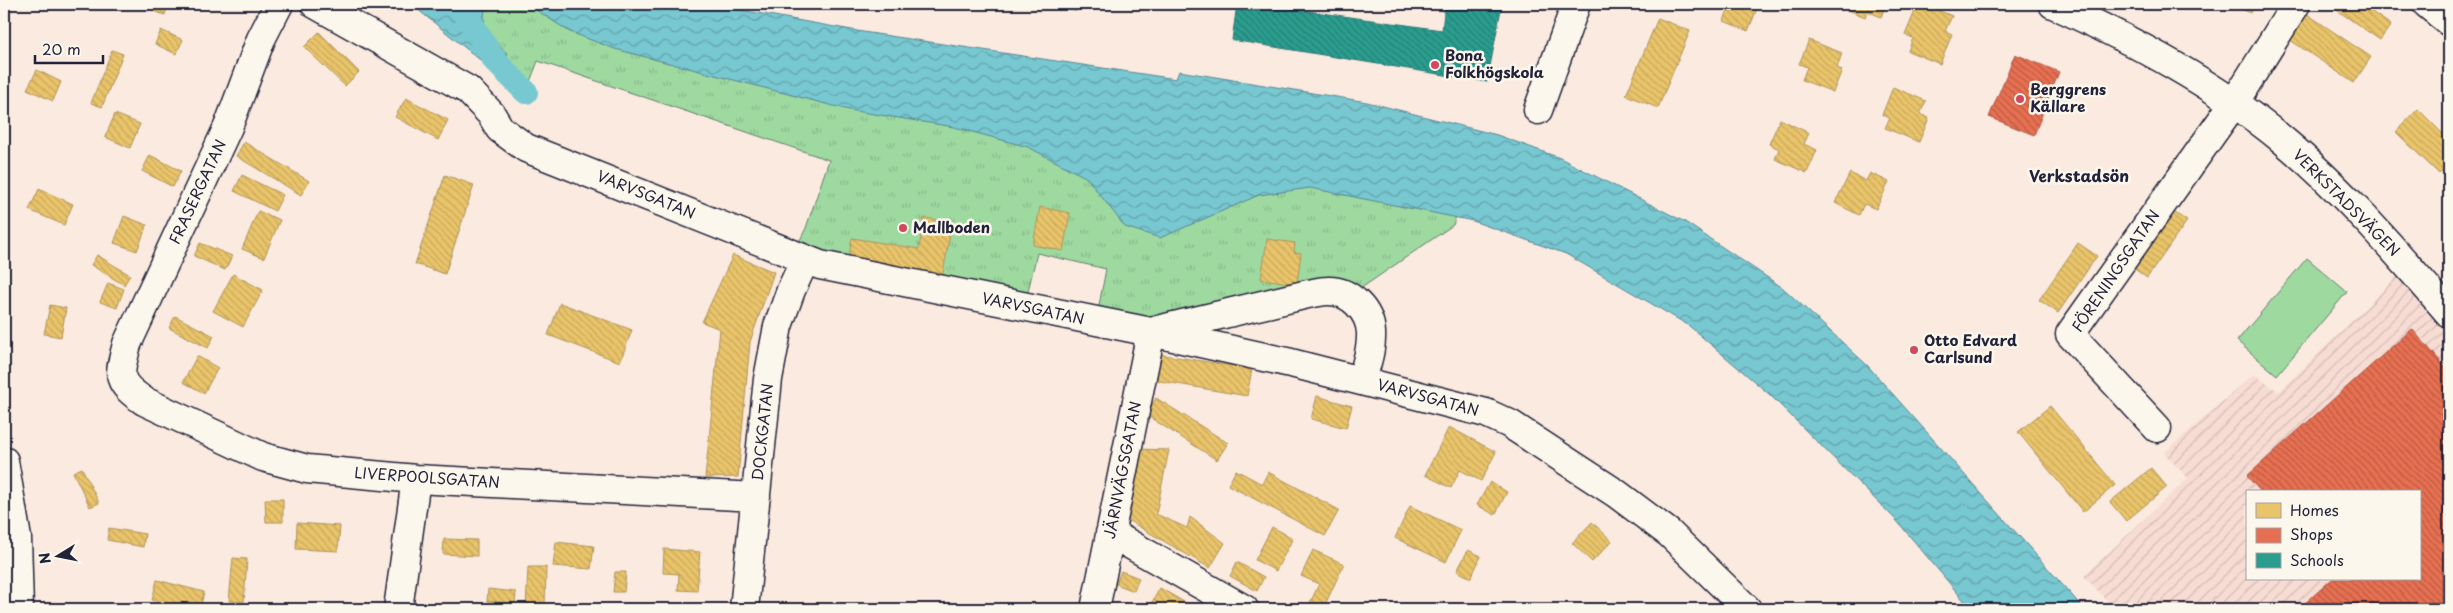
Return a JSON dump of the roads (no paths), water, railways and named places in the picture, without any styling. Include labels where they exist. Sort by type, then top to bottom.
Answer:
[{"type":"street","name":"FRASERGATAN","points":[[121,380],[121,367],[127,344],[228,127],[261,39],[279,4]]},
{"type":"street","name":"VARVSGATAN","points":[[314,4],[468,90],[491,114],[500,129],[526,148],[805,260],[820,265],[972,297],[1151,332],[1362,380],[1458,404],[1510,424],[1617,494],[1669,533],[1747,609]]},
{"type":"street","points":[[1538,110],[1576,4]]},
{"type":"street","name":"VERKSTADSVÄGEN","points":[[2052,4],[2156,53],[2234,103],[2284,141],[2330,182],[2449,313]]},
{"type":"street","points":[[2234,103],[2296,4]]},
{"type":"street","points":[[2427,4],[2449,22]]},
{"type":"street","name":"FÖRENINGSGATAN","points":[[2158,428],[2070,334],[2234,103]]},
{"type":"street","name":"DOCKGATAN","points":[[744,609],[768,380],[778,326],[791,290],[805,260]]},
{"type":"street","points":[[1151,332],[1329,290],[1344,294],[1357,302],[1367,316],[1371,332],[1369,352],[1362,380]]},
{"type":"street","name":"JÄRNVÄGSGATAN","points":[[1095,609],[1151,332]]},
{"type":"street","name":"LIVERPOOLSGATAN","points":[[121,380],[129,391],[144,401],[263,456],[307,469],[416,479],[756,497]]},
{"type":"street","points":[[4,461],[17,538],[19,609]]},
{"type":"street","points":[[398,609],[416,479]]},
{"type":"street","points":[[1110,533],[1244,609]]},
{"type":"water","points":[[411,4],[488,4],[484,18],[485,25],[492,38],[508,54],[495,61],[495,72]]},
{"type":"water","points":[[527,4],[720,4],[735,9],[863,32],[1176,79],[1179,71],[1367,102],[1497,135],[1560,158],[1685,222],[1783,288],[1867,365],[2084,609],[1971,609],[1897,521],[1769,394],[1688,325],[1566,254],[1473,221],[1310,188],[1259,195],[1160,238],[1125,227],[1087,178],[1028,147],[954,127],[849,110],[615,49],[570,32]]},
{"type":"waterway","points":[[459,4],[495,61],[526,92]]},
{"type":"place","name":"Bona Folkhögskola","points":[[1435,65]]},
{"type":"place","name":"Berggrens Källare","points":[[2020,99]]},
{"type":"place","name":"Mallboden","points":[[903,228]]},
{"type":"place","name":"Otto Edvard Carlsund","points":[[1914,350]]},
{"type":"district","name":"Verkstadsön","points":[[2079,176]]}]
